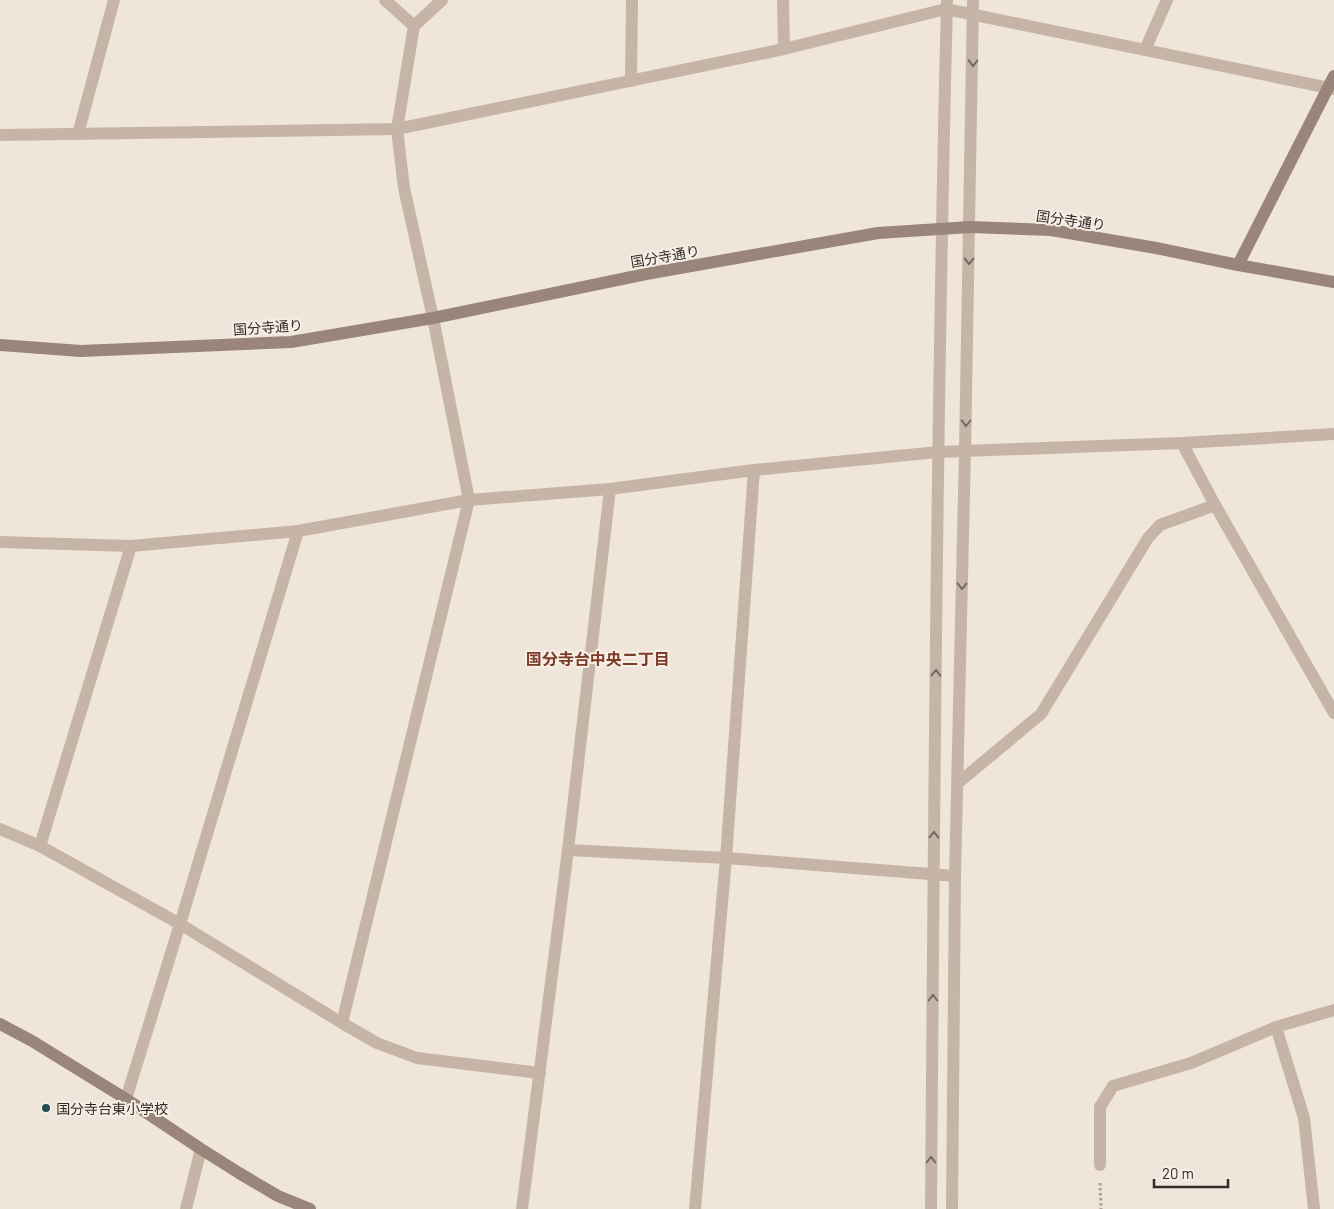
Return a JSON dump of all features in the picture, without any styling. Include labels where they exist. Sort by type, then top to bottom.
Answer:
[{"type":"street","points":[[78,134],[114,0]]},
{"type":"street","points":[[385,0],[414,26]]},
{"type":"street","points":[[342,1024],[470,500],[404,188],[397,129],[414,26],[442,0]]},
{"type":"street","points":[[631,81],[632,0]]},
{"type":"street","points":[[783,0],[784,49]]},
{"type":"street","points":[[952,1209],[955,876],[974,0]]},
{"type":"street","points":[[1145,50],[1168,0]]},
{"type":"street","points":[[0,135],[397,129],[784,49],[947,4],[973,14],[1331,89]]},
{"type":"street","points":[[931,1209],[938,452],[947,4]]},
{"type":"street","points":[[1238,265],[1331,89],[1334,76]]},
{"type":"street","name":"国分寺通り","points":[[0,345],[81,351],[291,342],[433,318],[646,274],[878,233],[970,227],[1051,230],[1334,282]]},
{"type":"street","points":[[0,542],[131,546],[298,531],[470,500],[610,489],[754,470],[938,452],[1182,443],[1334,434]]},
{"type":"street","points":[[1182,443],[1215,505],[1334,713]]},
{"type":"street","points":[[695,1209],[726,858],[754,470]]},
{"type":"street","points":[[522,1209],[568,850],[610,489]]},
{"type":"street","points":[[958,783],[1041,714],[1148,538],[1160,525],[1215,505]]},
{"type":"street","points":[[126,1099],[298,531]]},
{"type":"street","points":[[40,846],[131,546]]},
{"type":"street","points":[[0,829],[40,846],[180,924],[342,1024],[377,1043],[417,1058],[540,1073]]},
{"type":"street","points":[[568,850],[726,858],[955,876]]},
{"type":"street","points":[[1100,1165],[1100,1107],[1113,1086],[1191,1063],[1276,1027],[1334,1010]]},
{"type":"street","points":[[0,1024],[32,1041],[126,1099],[201,1149],[278,1196],[310,1209]]},
{"type":"street","points":[[1276,1027],[1304,1118],[1314,1209]]},
{"type":"street","points":[[186,1209],[201,1149]]},
{"type":"path","points":[[1100,1165],[1101,1209]]},
{"type":"place","name":"国分寺台東小学校","points":[[46,1108]]},
{"type":"district","name":"国分寺台中央二丁目","points":[[598,658]]}]
